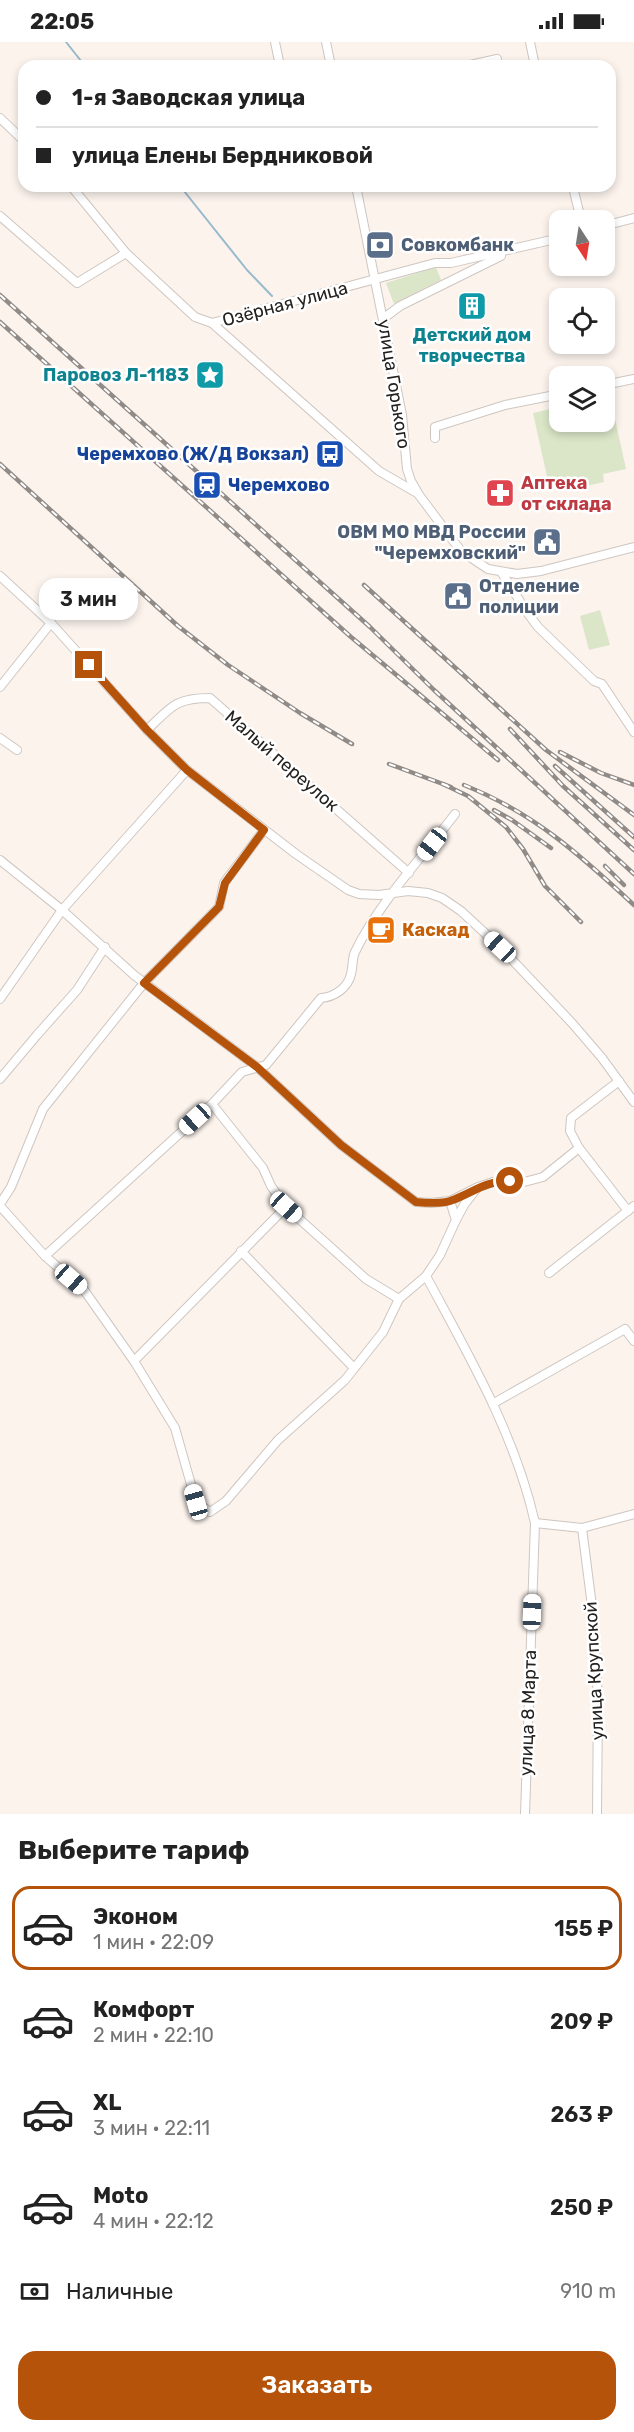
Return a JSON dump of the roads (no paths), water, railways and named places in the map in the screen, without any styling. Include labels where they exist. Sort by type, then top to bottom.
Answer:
[{"type":"street","points":[[275,42],[279,60]]},
{"type":"street","points":[[326,42],[330,60]]},
{"type":"street","points":[[530,42],[534,60]]},
{"type":"street","points":[[493,60],[497,59]]},
{"type":"street","points":[[0,118],[18,135]]},
{"type":"street","name":"Озёрная улица","points":[[76,192],[126,253],[195,317],[212,323],[435,263],[451,263],[515,249]]},
{"type":"street","name":"улица Горького","points":[[357,192],[384,318],[402,415],[407,469],[411,481],[461,551],[474,561],[502,573]]},
{"type":"street","points":[[574,192],[578,210]]},
{"type":"street","points":[[0,216],[77,283],[126,253]]},
{"type":"street","points":[[615,223],[634,218]]},
{"type":"street","points":[[384,318],[400,306],[515,249],[549,241]]},
{"type":"street","points":[[212,323],[379,471],[420,495]]},
{"type":"street","points":[[615,383],[634,379]]},
{"type":"street","points":[[435,438],[435,427],[505,405],[549,396]]},
{"type":"street","points":[[502,573],[518,574],[541,571],[634,548]]},
{"type":"street","points":[[502,573],[538,627],[594,681],[602,684],[634,732]]},
{"type":"street","points":[[0,576],[51,623],[147,730],[187,770],[264,830],[348,890],[359,894],[408,891],[428,893],[442,898],[461,911],[500,947],[572,1023],[619,1081],[631,1091],[634,1102]]},
{"type":"street","points":[[0,687],[51,623]]},
{"type":"street","name":"Малый переулок","points":[[147,730],[171,708],[188,698],[210,698],[409,873]]},
{"type":"street","points":[[0,738],[17,750]]},
{"type":"street","points":[[0,999],[62,910],[187,770]]},
{"type":"street","points":[[45,1256],[212,1104],[242,1072],[266,1065],[321,998],[333,997],[343,988],[351,977],[354,953],[394,893],[455,814]]},
{"type":"street","points":[[264,830],[225,883],[219,907],[144,983],[43,1109],[33,1138],[11,1187],[0,1205],[45,1256],[84,1290],[134,1361],[175,1428],[196,1502],[210,1512],[226,1501],[278,1440],[345,1380],[353,1367],[384,1332],[399,1299],[426,1276],[440,1255],[464,1205],[478,1187]]},
{"type":"street","points":[[0,860],[62,910],[144,983],[257,1067],[341,1145],[416,1202],[450,1201],[496,1181],[524,1182],[543,1177],[579,1148]]},
{"type":"street","points":[[0,1079],[77,990],[105,947]]},
{"type":"street","points":[[549,1273],[631,1208],[579,1148],[570,1131],[571,1118],[619,1081]]},
{"type":"street","points":[[212,1104],[263,1168],[271,1186],[286,1207],[366,1279],[399,1299]]},
{"type":"street","points":[[450,1201],[456,1220]]},
{"type":"street","points":[[134,1361],[240,1251],[286,1207]]},
{"type":"street","points":[[240,1251],[353,1367]]},
{"type":"street","name":"улица 8 Марта","points":[[426,1276],[494,1403],[527,1488],[535,1523],[525,1814]]},
{"type":"street","points":[[494,1403],[625,1329],[634,1341]]},
{"type":"street","points":[[535,1523],[582,1528],[634,1514]]},
{"type":"street","name":"улица Крупской","points":[[582,1528],[594,1636],[598,1699],[597,1814]]},
{"type":"waterway","points":[[66,42],[80,60]]},
{"type":"waterway","points":[[185,192],[247,270],[272,296]]},
{"type":"railway","points":[[0,295],[370,627],[434,690],[634,874]]},
{"type":"railway","points":[[0,322],[351,637],[498,760]]},
{"type":"railway","points":[[0,464],[178,626],[228,665],[352,744]]},
{"type":"railway","points":[[364,585],[546,750],[634,815]]},
{"type":"railway","points":[[510,729],[563,786],[634,850]]},
{"type":"railway","points":[[560,752],[601,773],[634,785]]},
{"type":"railway","points":[[389,764],[451,787]]},
{"type":"railway","points":[[555,766],[634,837]]},
{"type":"railway","points":[[443,784],[468,796],[506,827],[523,849],[545,886],[581,922]]},
{"type":"railway","points":[[464,785],[512,808],[555,836],[634,905]]},
{"type":"railway","points":[[494,810],[551,848]]},
{"type":"railway","points":[[605,866],[624,885]]},
{"type":"place","name":"Совкомбанк","points":[[380,245]]},
{"type":"place","name":"Детский дом творчества","points":[[472,306]]},
{"type":"place","name":"Паровоз Л-1183","points":[[210,375]]},
{"type":"place","name":"Черемхово (Ж/Д Вокзал)","points":[[330,454]]},
{"type":"place","name":"Черемхово","points":[[207,485]]},
{"type":"place","name":"Аптека от склада","points":[[500,493]]},
{"type":"place","name":"ОВМ МО МВД России \"Черемховский\"","points":[[547,542]]},
{"type":"place","name":"Отделение полиции","points":[[458,596]]},
{"type":"place","name":"Каскад","points":[[381,930]]}]
